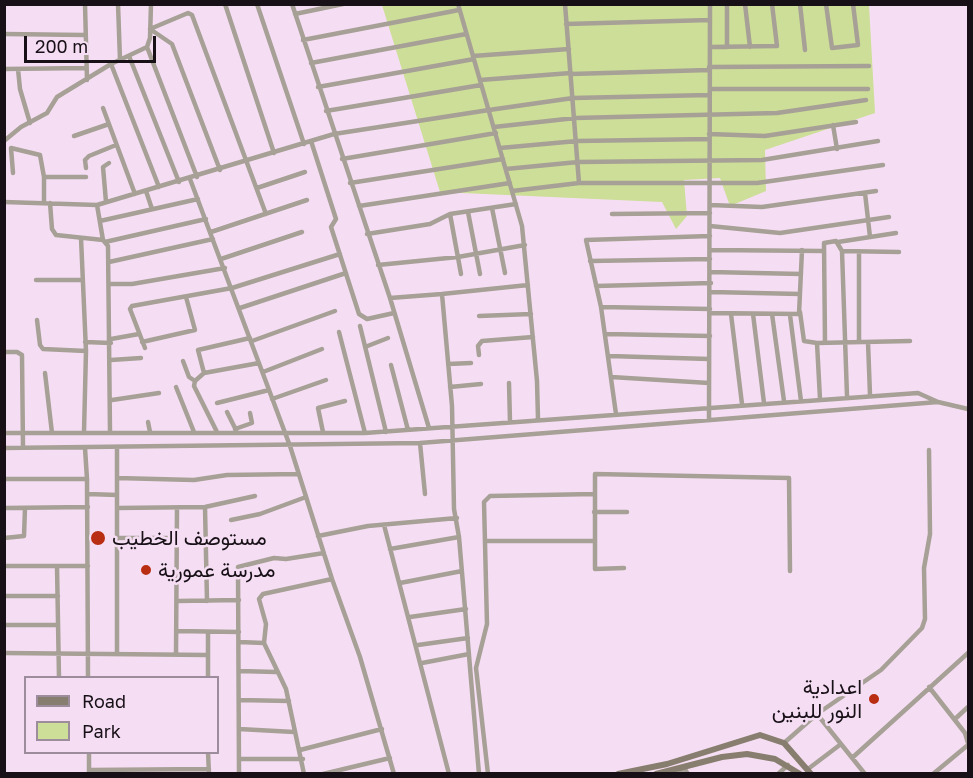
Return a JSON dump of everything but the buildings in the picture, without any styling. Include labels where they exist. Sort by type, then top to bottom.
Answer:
[{"type":"main road","points":[[618,774],[681,761],[754,736],[771,737],[784,743],[809,772],[800,774],[790,766]]},
{"type":"main road","points":[[656,774],[686,771],[722,757],[747,754],[769,757],[798,768],[801,762]]},
{"type":"street","points":[[85,4],[87,80]]},
{"type":"street","points":[[118,4],[120,60]]},
{"type":"street","points":[[152,4],[147,47],[197,177]]},
{"type":"street","points":[[225,4],[274,153]]},
{"type":"street","points":[[257,4],[304,144]]},
{"type":"street","points":[[292,4],[390,298],[429,428]]},
{"type":"street","points":[[295,14],[343,4]]},
{"type":"street","points":[[565,4],[579,183]]},
{"type":"street","points":[[709,419],[710,4]]},
{"type":"street","points":[[727,4],[727,47]]},
{"type":"street","points":[[745,4],[750,47]]},
{"type":"street","points":[[710,47],[777,46],[772,4]]},
{"type":"street","points":[[800,4],[805,50]]},
{"type":"street","points":[[826,4],[832,48],[858,45],[854,4]]},
{"type":"street","points":[[303,40],[458,7],[516,204],[525,245],[538,419]]},
{"type":"street","points":[[150,29],[188,13],[192,15],[266,214]]},
{"type":"street","points":[[566,24],[710,20]]},
{"type":"street","points":[[150,29],[172,44],[220,170]]},
{"type":"street","points":[[4,34],[85,34]]},
{"type":"street","points":[[311,63],[466,34]]},
{"type":"street","points":[[147,47],[111,64],[54,99],[47,113],[4,141],[11,148],[40,154],[53,232],[60,236],[104,241],[206,219]]},
{"type":"street","points":[[318,87],[473,58],[569,49]]},
{"type":"street","points":[[129,56],[179,182]]},
{"type":"street","points":[[111,64],[159,187]]},
{"type":"street","points":[[326,111],[481,82],[571,73],[869,66]]},
{"type":"street","points":[[4,69],[86,68]]},
{"type":"street","points":[[18,69],[20,89],[30,123]]},
{"type":"street","points":[[4,202],[97,205],[197,177],[334,134],[573,98],[710,92],[868,89]]},
{"type":"street","points":[[494,127],[575,118],[777,113],[866,100]]},
{"type":"street","points":[[103,108],[135,194]]},
{"type":"street","points":[[500,148],[577,141],[760,136],[856,122]]},
{"type":"street","points":[[74,136],[109,124]]},
{"type":"street","points":[[833,125],[837,149]]},
{"type":"street","points":[[342,159],[496,133]]},
{"type":"street","points":[[311,141],[336,219],[331,227],[362,317],[368,319],[394,313]]},
{"type":"street","points":[[506,169],[578,162],[757,160],[878,141]]},
{"type":"street","points":[[86,168],[85,160],[89,156],[116,145]]},
{"type":"street","points":[[11,148],[14,173]]},
{"type":"street","points":[[351,183],[503,159]]},
{"type":"street","points":[[106,202],[103,167],[110,163]]},
{"type":"street","points":[[512,190],[579,183],[757,183],[883,165]]},
{"type":"street","points":[[256,188],[305,172]]},
{"type":"street","points":[[44,177],[86,177]]},
{"type":"street","points":[[190,179],[290,446],[382,729],[394,774]]},
{"type":"street","points":[[358,206],[510,183]]},
{"type":"street","points":[[146,191],[152,209]]},
{"type":"street","points":[[710,205],[762,207],[876,191]]},
{"type":"street","points":[[865,193],[870,237]]},
{"type":"street","points":[[100,221],[198,199]]},
{"type":"street","points":[[211,232],[307,200]]},
{"type":"street","points":[[368,234],[430,224],[450,214],[516,204]]},
{"type":"street","points":[[97,205],[109,262],[112,400],[110,432]]},
{"type":"street","points":[[492,208],[505,273]]},
{"type":"street","points":[[468,212],[480,274]]},
{"type":"street","points":[[612,214],[710,213]]},
{"type":"street","points":[[450,214],[461,274]]},
{"type":"street","points":[[710,226],[780,233],[889,217]]},
{"type":"street","points":[[221,259],[302,232]]},
{"type":"street","points":[[825,343],[824,243],[896,233]]},
{"type":"street","points":[[616,414],[606,334],[585,243],[588,238],[710,236]]},
{"type":"street","points":[[81,238],[86,342],[84,432]]},
{"type":"street","points":[[109,262],[213,239]]},
{"type":"street","points":[[838,242],[838,249],[842,251],[899,252]]},
{"type":"street","points":[[378,265],[458,257],[525,245]]},
{"type":"street","points":[[710,249],[823,251]]},
{"type":"street","points":[[802,250],[800,312],[804,341]]},
{"type":"street","points":[[842,251],[847,396]]},
{"type":"street","points":[[859,253],[859,342]]},
{"type":"street","points":[[145,348],[130,307],[232,288],[340,254]]},
{"type":"street","points":[[590,261],[710,259]]},
{"type":"street","points":[[110,284],[132,284],[225,268]]},
{"type":"street","points":[[710,272],[801,274]]},
{"type":"street","points":[[240,308],[346,273]]},
{"type":"street","points":[[36,280],[83,280]]},
{"type":"street","points":[[596,286],[711,283]]},
{"type":"street","points":[[390,298],[528,285]]},
{"type":"street","points":[[711,292],[800,294]]},
{"type":"street","points":[[442,294],[450,387],[454,509],[457,518],[466,609],[479,774]]},
{"type":"street","points":[[142,342],[195,330],[186,297]]},
{"type":"street","points":[[601,307],[710,311],[731,314],[790,315],[800,312]]},
{"type":"street","points":[[204,373],[198,350],[251,339],[334,310]]},
{"type":"street","points":[[479,316],[531,314]]},
{"type":"street","points":[[731,314],[742,404]]},
{"type":"street","points":[[753,314],[764,403]]},
{"type":"street","points":[[772,314],[784,401]]},
{"type":"street","points":[[790,315],[801,400]]},
{"type":"street","points":[[38,320],[40,345],[43,349],[86,351]]},
{"type":"street","points":[[360,326],[386,432]]},
{"type":"street","points":[[339,332],[365,433]]},
{"type":"street","points":[[86,342],[111,341],[139,334]]},
{"type":"street","points":[[606,334],[710,336]]},
{"type":"street","points":[[479,355],[478,346],[482,341],[533,337]]},
{"type":"street","points":[[365,347],[388,338]]},
{"type":"street","points":[[794,345],[804,341],[817,344],[910,341]]},
{"type":"street","points":[[868,342],[870,395]]},
{"type":"street","points":[[817,344],[820,399]]},
{"type":"street","points":[[263,372],[322,349]]},
{"type":"street","points":[[4,352],[18,352],[22,355],[23,448]]},
{"type":"street","points":[[609,356],[710,359]]},
{"type":"street","points":[[111,360],[141,358]]},
{"type":"street","points":[[183,361],[189,377],[195,381]]},
{"type":"street","points":[[217,432],[194,386],[195,381],[204,373],[259,363]]},
{"type":"street","points":[[448,364],[471,363]]},
{"type":"street","points":[[391,364],[408,430]]},
{"type":"street","points":[[45,373],[52,433]]},
{"type":"street","points":[[611,378],[709,382]]},
{"type":"street","points":[[272,399],[327,380]]},
{"type":"street","points":[[509,383],[510,422]]},
{"type":"street","points":[[450,387],[481,384]]},
{"type":"street","points":[[176,387],[194,432]]},
{"type":"street","points":[[217,403],[269,390]]},
{"type":"street","points":[[112,400],[159,393]]},
{"type":"street","points":[[918,393],[919,405]]},
{"type":"street","points":[[4,433],[236,431],[365,433],[847,396],[918,393],[938,402],[969,409]]},
{"type":"street","points":[[323,432],[318,408],[345,401]]},
{"type":"street","points":[[4,448],[290,446],[450,441],[938,402]]},
{"type":"street","points":[[227,412],[236,431]]},
{"type":"street","points":[[236,431],[252,423],[250,412]]},
{"type":"street","points":[[148,422],[150,432]]},
{"type":"street","points":[[420,442],[425,494]]},
{"type":"street","points":[[85,448],[88,494],[88,676]]},
{"type":"street","points":[[117,448],[117,653]]},
{"type":"street","points":[[784,743],[816,714],[881,670],[909,643],[924,624],[922,590],[930,534],[929,450]]},
{"type":"street","points":[[117,478],[194,480],[227,475],[299,474]]},
{"type":"street","points":[[624,568],[595,569],[595,474],[789,478],[790,571]]},
{"type":"street","points":[[4,479],[87,479]]},
{"type":"street","points":[[88,494],[117,495]]},
{"type":"street","points":[[489,774],[476,668],[487,624],[484,502],[490,496],[594,494]]},
{"type":"street","points":[[117,508],[205,507],[255,495]]},
{"type":"street","points":[[231,520],[260,514],[306,496]]},
{"type":"street","points":[[4,508],[88,507]]},
{"type":"street","points":[[205,507],[207,601]]},
{"type":"street","points":[[4,538],[24,536],[25,508]]},
{"type":"street","points":[[176,654],[177,508]]},
{"type":"street","points":[[594,512],[627,512]]},
{"type":"street","points":[[318,536],[384,525],[457,518]]},
{"type":"street","points":[[384,525],[410,617],[449,774]]},
{"type":"street","points":[[390,549],[459,537]]},
{"type":"street","points":[[117,538],[177,538]]},
{"type":"street","points":[[486,541],[594,541]]},
{"type":"street","points":[[239,774],[238,567],[274,558],[286,559],[324,553]]},
{"type":"street","points":[[4,566],[88,566]]},
{"type":"street","points":[[57,566],[59,676]]},
{"type":"street","points":[[400,583],[462,571]]},
{"type":"street","points":[[304,774],[303,759],[294,732],[289,701],[264,643],[266,624],[259,603],[260,597],[332,579]]},
{"type":"street","points":[[4,596],[58,596]]},
{"type":"street","points":[[177,601],[239,600]]},
{"type":"street","points":[[410,617],[466,609]]},
{"type":"street","points":[[4,625],[58,625]]},
{"type":"street","points":[[176,631],[239,632]]},
{"type":"street","points":[[208,632],[208,676]]},
{"type":"street","points":[[417,645],[468,638]]},
{"type":"street","points":[[239,642],[264,643]]},
{"type":"street","points":[[4,653],[208,655]]},
{"type":"street","points":[[852,758],[969,653]]},
{"type":"street","points":[[422,663],[468,654]]},
{"type":"street","points":[[239,671],[276,672]]},
{"type":"street","points":[[929,687],[955,719],[969,744],[933,774]]},
{"type":"street","points":[[239,700],[289,701]]},
{"type":"street","points":[[955,719],[969,707]]},
{"type":"street","points":[[816,714],[862,773]]},
{"type":"street","points":[[239,729],[294,732]]},
{"type":"street","points":[[300,750],[382,729]]},
{"type":"street","points":[[809,772],[841,744]]},
{"type":"street","points":[[89,754],[89,772],[209,771],[208,754]]},
{"type":"street","points":[[323,774],[390,758]]},
{"type":"street","points":[[239,759],[303,759]]},
{"type":"street","points":[[778,774],[790,766]]},
{"type":"street","points":[[678,774],[686,771]]},
{"type":"green space","points":[[382,5],[869,5],[875,113],[765,150],[766,191],[730,206],[720,178],[684,180],[687,216],[676,229],[662,202],[440,192]]},
{"type":"place","name":"مستوصف الخطيب","points":[[98,538]]},
{"type":"place","name":"مدرسة عمورية","points":[[146,570]]},
{"type":"place","name":"اعدادية النور للبنين","points":[[874,699]]}]
